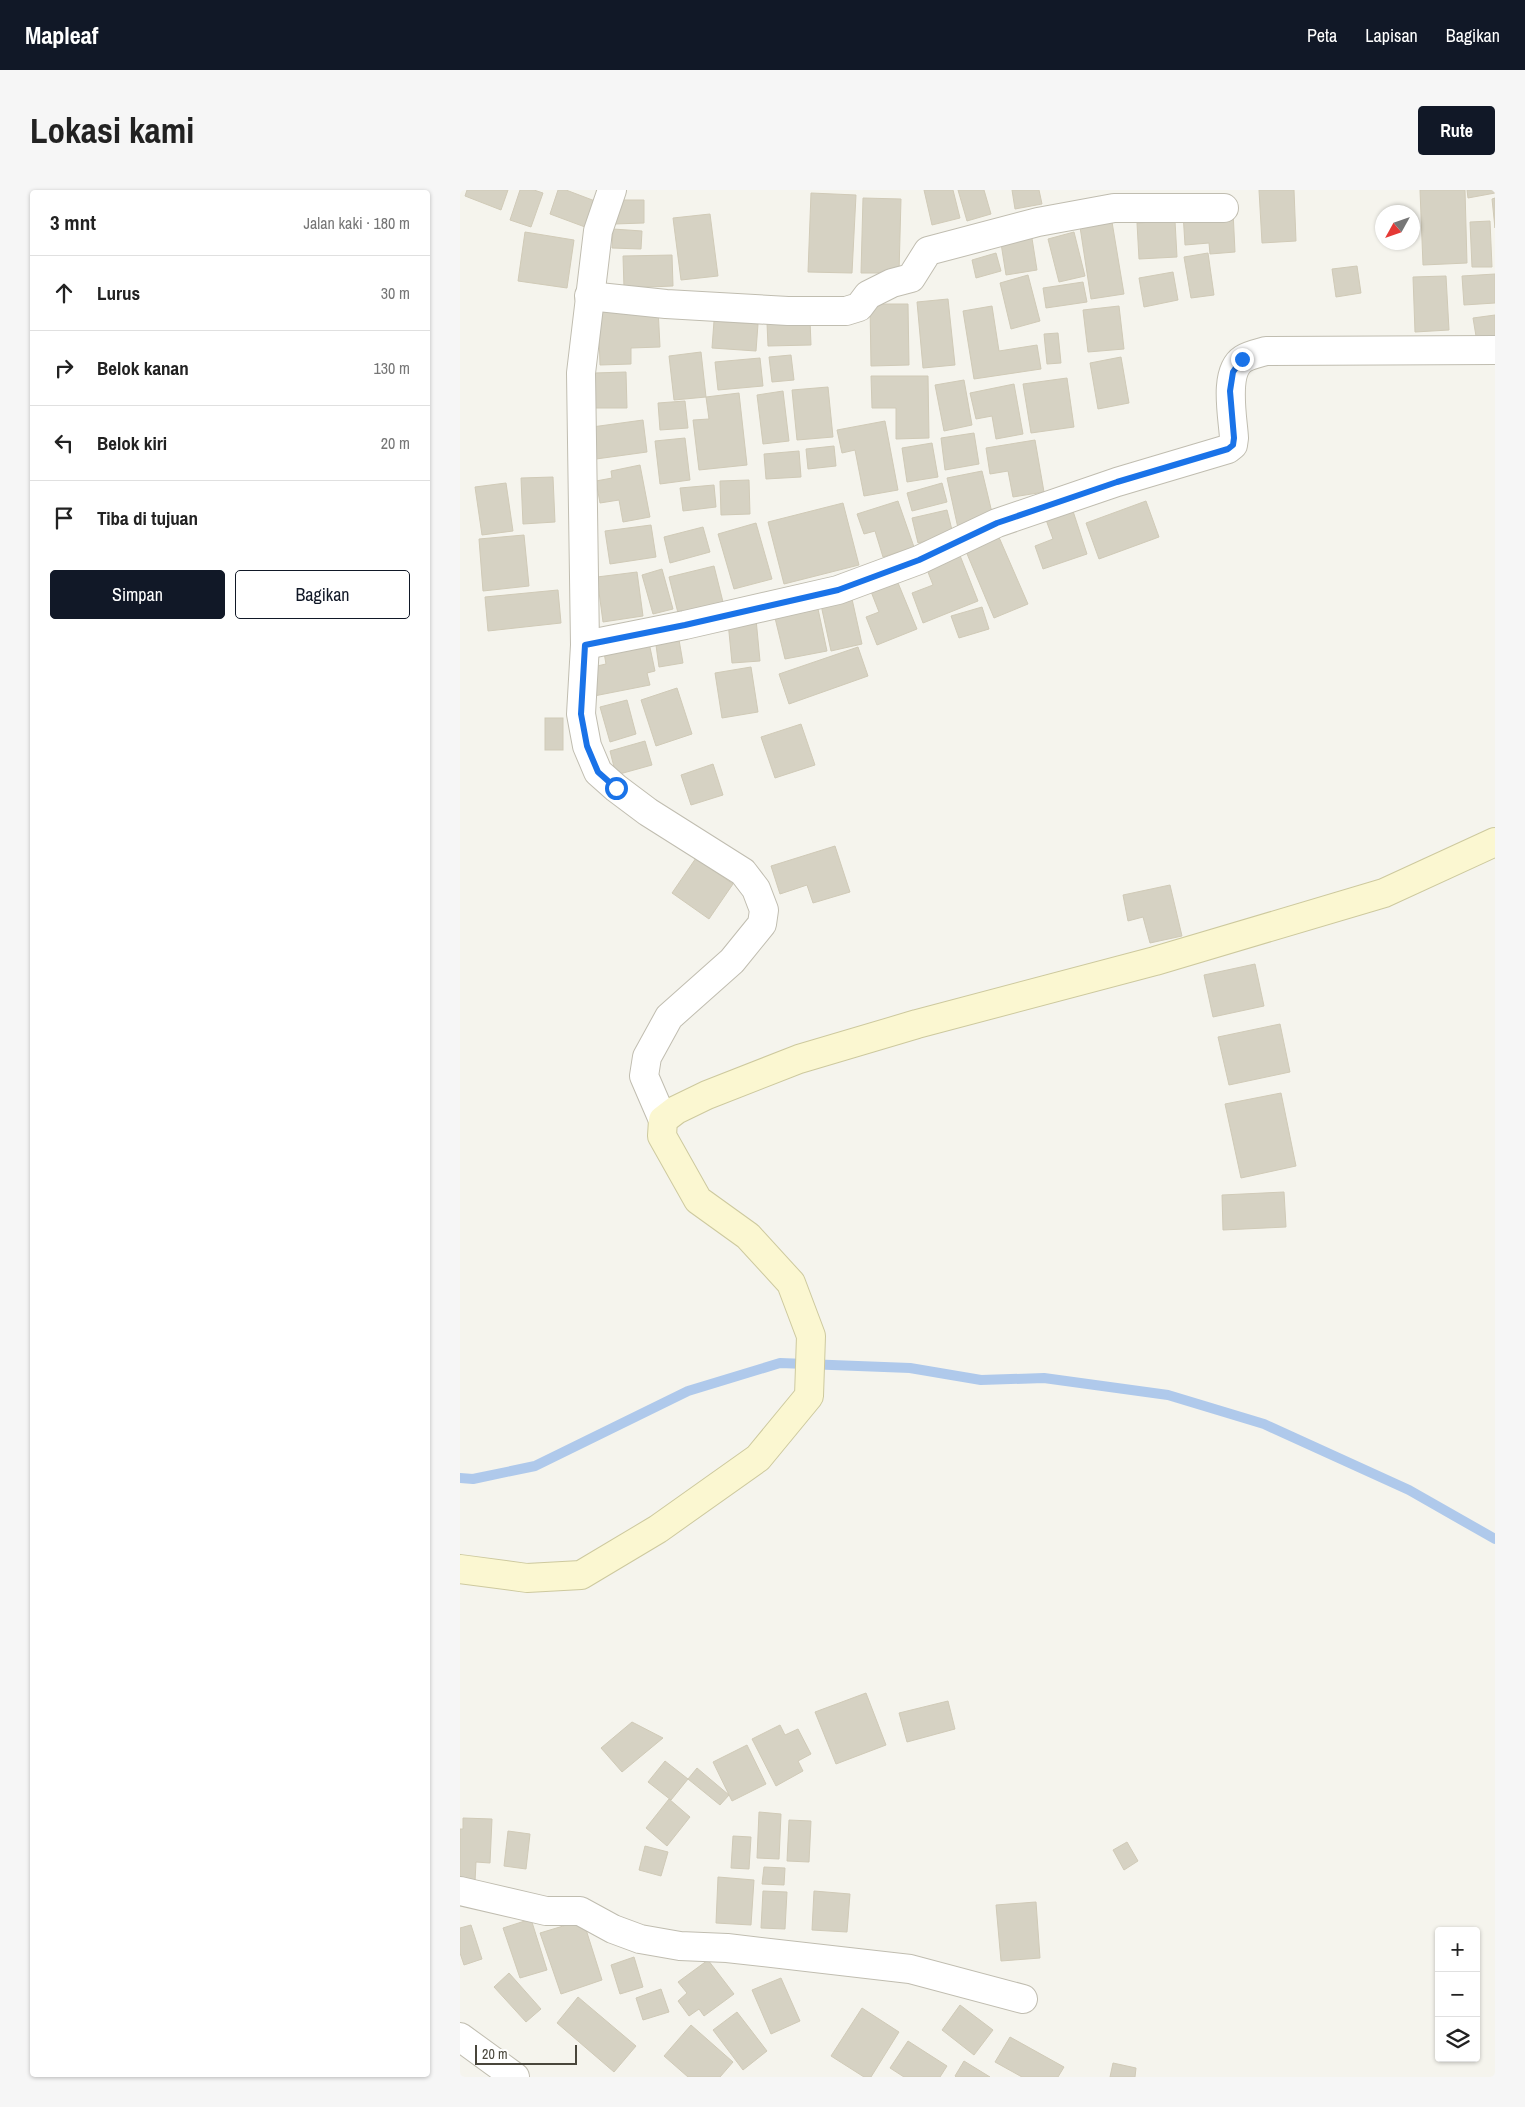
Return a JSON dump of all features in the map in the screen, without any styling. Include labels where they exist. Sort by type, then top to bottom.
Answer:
[{"type":"street","points":[[460,1569],[527,1578],[581,1575],[658,1529],[758,1458],[810,1396],[811,1336],[791,1283],[748,1236],[698,1200],[662,1136],[663,1120],[644,1076],[647,1057],[670,1017],[732,961],[762,924],[764,910],[756,889],[743,872],[648,812],[598,772],[587,746],[581,714],[585,645],[581,372],[598,231],[612,190]]},
{"type":"street","points":[[589,296],[666,304],[788,311],[846,312],[859,307],[868,295],[892,283],[911,278],[928,251],[938,248],[1038,222],[1114,208],[1224,208]]},
{"type":"street","points":[[585,645],[685,625],[838,590],[919,560],[997,523],[1117,482],[1228,449],[1233,445],[1234,438],[1230,391],[1233,372],[1242,359],[1266,351],[1495,350]]},
{"type":"street","points":[[663,1120],[676,1110],[707,1095],[799,1059],[917,1024],[1155,961],[1384,893],[1495,842]]},
{"type":"street","points":[[460,1890],[546,1911],[580,1911],[613,1929],[640,1939],[680,1946],[745,1950],[910,1969],[1023,1999]]},
{"type":"street","points":[[460,2037],[515,2077]]},
{"type":"building","points":[[467,190],[508,190],[501,210],[465,196]]},
{"type":"building","points":[[520,190],[534,190],[543,193],[531,227],[510,220]]},
{"type":"building","points":[[558,190],[566,190],[595,201],[585,227],[550,214]]},
{"type":"building","points":[[924,190],[953,190],[960,218],[932,225]]},
{"type":"building","points":[[958,190],[984,190],[991,214],[967,221]]},
{"type":"building","points":[[1012,190],[1039,190],[1042,204],[1015,209]]},
{"type":"building","points":[[1259,190],[1294,190],[1296,241],[1262,243]]},
{"type":"building","points":[[1420,190],[1465,190],[1467,263],[1423,265]]},
{"type":"building","points":[[1467,190],[1495,190],[1495,193],[1468,198]]},
{"type":"building","points":[[811,193],[856,195],[852,273],[808,272]]},
{"type":"building","points":[[863,198],[901,199],[899,273],[861,273]]},
{"type":"building","points":[[1495,198],[1495,228],[1492,199]]},
{"type":"building","points":[[613,200],[644,200],[644,223],[614,224]]},
{"type":"building","points":[[1233,211],[1235,252],[1210,254],[1209,243],[1185,245],[1183,213]]},
{"type":"building","points":[[710,214],[718,276],[681,280],[673,218]]},
{"type":"building","points":[[1175,221],[1177,257],[1139,259],[1137,223]]},
{"type":"building","points":[[1490,221],[1492,267],[1472,267],[1470,222]]},
{"type":"building","points":[[1112,222],[1124,294],[1091,299],[1080,227]]},
{"type":"building","points":[[613,229],[642,231],[641,249],[612,248]]},
{"type":"building","points":[[525,232],[574,240],[567,288],[518,281]]},
{"type":"building","points":[[1031,232],[1037,270],[1006,275],[1000,237]]},
{"type":"building","points":[[1074,232],[1085,276],[1059,282],[1048,239]]},
{"type":"building","points":[[996,253],[1001,271],[976,278],[972,260]]},
{"type":"building","points":[[1208,253],[1214,295],[1191,298],[1184,257]]},
{"type":"building","points":[[672,255],[673,286],[624,288],[623,256]]},
{"type":"building","points":[[1357,266],[1361,293],[1336,297],[1332,269]]},
{"type":"building","points":[[1173,272],[1178,300],[1144,307],[1139,278]]},
{"type":"building","points":[[1495,274],[1495,303],[1464,305],[1462,276]]},
{"type":"building","points":[[1028,275],[1040,321],[1011,329],[1000,283]]},
{"type":"building","points":[[1446,276],[1449,330],[1415,332],[1413,277]]},
{"type":"building","points":[[1083,282],[1087,302],[1046,308],[1043,288]]},
{"type":"building","points":[[948,299],[955,365],[923,368],[917,302]]},
{"type":"building","points":[[870,304],[908,304],[909,365],[871,366]]},
{"type":"building","points":[[992,306],[999,351],[1037,345],[1041,369],[974,379],[963,311]]},
{"type":"building","points":[[1119,306],[1124,349],[1088,352],[1083,310]]},
{"type":"building","points":[[598,307],[658,308],[660,347],[631,348],[631,364],[600,365]]},
{"type":"building","points":[[1495,315],[1495,339],[1477,342],[1473,318]]},
{"type":"building","points":[[810,320],[811,345],[768,346],[767,323]]},
{"type":"building","points":[[714,321],[758,324],[756,351],[712,348]]},
{"type":"building","points":[[1058,333],[1061,363],[1047,364],[1044,334]]},
{"type":"building","points":[[701,352],[706,397],[674,400],[669,356]]},
{"type":"building","points":[[791,355],[794,380],[772,382],[769,357]]},
{"type":"building","points":[[1121,357],[1129,403],[1098,409],[1090,363]]},
{"type":"building","points":[[760,358],[763,386],[718,390],[715,362]]},
{"type":"building","points":[[626,372],[627,408],[595,408],[594,373]]},
{"type":"building","points":[[871,376],[928,376],[929,438],[896,439],[896,408],[872,408]]},
{"type":"building","points":[[1067,378],[1074,427],[1031,433],[1023,384]]},
{"type":"building","points":[[964,380],[972,425],[944,431],[935,385]]},
{"type":"building","points":[[1014,384],[1023,434],[996,439],[992,416],[976,419],[970,393]]},
{"type":"building","points":[[828,387],[833,437],[797,440],[792,390]]},
{"type":"building","points":[[783,391],[789,441],[763,444],[757,395]]},
{"type":"building","points":[[739,393],[747,465],[699,470],[693,420],[709,419],[706,397]]},
{"type":"building","points":[[685,401],[688,428],[660,430],[658,403]]},
{"type":"building","points":[[643,420],[647,452],[596,459],[592,427]]},
{"type":"building","points":[[885,421],[898,490],[864,496],[855,450],[842,453],[837,430]]},
{"type":"building","points":[[974,433],[979,464],[945,470],[941,438]]},
{"type":"building","points":[[685,438],[690,480],[660,484],[655,441]]},
{"type":"building","points":[[1035,440],[1044,492],[1013,497],[1008,471],[990,474],[986,448]]},
{"type":"building","points":[[932,443],[938,477],[907,482],[902,448]]},
{"type":"building","points":[[834,446],[836,466],[808,469],[806,449]]},
{"type":"building","points":[[799,451],[801,477],[766,479],[764,454]]},
{"type":"building","points":[[640,465],[650,517],[623,522],[619,500],[600,503],[596,481],[612,478],[611,471]]},
{"type":"building","points":[[982,471],[994,521],[958,528],[947,478]]},
{"type":"building","points":[[553,477],[555,522],[523,524],[521,478]]},
{"type":"building","points":[[749,480],[750,514],[721,515],[720,481]]},
{"type":"building","points":[[506,483],[513,531],[482,535],[475,487]]},
{"type":"building","points":[[942,483],[947,502],[912,511],[907,493]]},
{"type":"building","points":[[714,485],[716,507],[683,511],[680,488]]},
{"type":"building","points":[[898,501],[914,547],[883,557],[875,531],[864,534],[857,514]]},
{"type":"building","points":[[1146,501],[1159,537],[1099,559],[1086,523]]},
{"type":"building","points":[[843,503],[859,565],[784,584],[768,522]]},
{"type":"building","points":[[1072,508],[1087,554],[1043,569],[1035,546],[1053,539],[1045,517]]},
{"type":"building","points":[[947,510],[953,534],[918,543],[912,518]]},
{"type":"building","points":[[756,523],[772,579],[734,589],[718,534]]},
{"type":"building","points":[[651,525],[656,557],[610,564],[605,531]]},
{"type":"building","points":[[703,527],[710,552],[670,563],[664,537]]},
{"type":"building","points":[[524,535],[529,586],[483,591],[479,539]]},
{"type":"building","points":[[998,535],[1028,604],[994,618],[965,549]]},
{"type":"building","points":[[959,553],[978,601],[923,623],[912,593],[933,585],[926,567]]},
{"type":"building","points":[[714,566],[723,602],[678,613],[669,577]]},
{"type":"building","points":[[662,569],[673,609],[653,614],[642,575]]},
{"type":"building","points":[[637,572],[643,616],[603,622],[597,577]]},
{"type":"building","points":[[896,578],[917,629],[877,645],[866,617],[879,612],[870,589]]},
{"type":"building","points":[[558,590],[561,623],[488,631],[485,597]]},
{"type":"building","points":[[852,599],[862,644],[831,651],[821,605]]},
{"type":"building","points":[[982,607],[989,629],[959,638],[951,616]]},
{"type":"building","points":[[818,609],[827,651],[785,659],[775,618]]},
{"type":"building","points":[[756,619],[760,661],[732,663],[728,622]]},
{"type":"building","points":[[678,634],[683,663],[659,667],[655,638]]},
{"type":"building","points":[[648,638],[655,671],[647,673],[650,685],[594,696],[588,668],[606,664],[603,647]]},
{"type":"building","points":[[858,647],[868,676],[789,704],[779,674]]},
{"type":"building","points":[[751,667],[758,712],[722,718],[715,673]]},
{"type":"building","points":[[677,688],[692,734],[656,746],[641,700]]},
{"type":"building","points":[[627,700],[636,734],[610,742],[600,707]]},
{"type":"building","points":[[545,718],[563,718],[563,750],[545,750]]},
{"type":"building","points":[[801,724],[815,765],[775,778],[761,737]]},
{"type":"building","points":[[645,741],[652,765],[616,775],[610,751]]},
{"type":"building","points":[[713,764],[723,795],[691,805],[681,775]]},
{"type":"building","points":[[835,846],[850,892],[813,903],[807,885],[780,894],[771,866]]},
{"type":"building","points":[[696,858],[733,884],[709,919],[672,893]]},
{"type":"building","points":[[1170,885],[1182,936],[1150,943],[1143,917],[1128,921],[1123,895]]},
{"type":"building","points":[[1255,964],[1264,1006],[1213,1017],[1204,975]]},
{"type":"building","points":[[1280,1024],[1290,1072],[1229,1085],[1218,1037]]},
{"type":"building","points":[[1281,1093],[1296,1166],[1241,1178],[1225,1104]]},
{"type":"building","points":[[1284,1192],[1286,1227],[1223,1230],[1222,1195]]},
{"type":"building","points":[[866,1693],[886,1745],[836,1764],[815,1712]]},
{"type":"building","points":[[948,1701],[955,1729],[907,1742],[899,1713]]},
{"type":"building","points":[[632,1722],[663,1738],[622,1772],[601,1748]]},
{"type":"building","points":[[780,1725],[785,1735],[798,1729],[811,1754],[798,1761],[803,1771],[776,1786],[752,1739]]},
{"type":"building","points":[[747,1745],[766,1784],[732,1801],[713,1762]]},
{"type":"building","points":[[665,1761],[688,1779],[671,1800],[648,1782]]},
{"type":"building","points":[[697,1768],[729,1795],[720,1805],[688,1779]]},
{"type":"building","points":[[669,1799],[690,1817],[667,1846],[646,1828]]},
{"type":"building","points":[[759,1812],[781,1814],[779,1859],[757,1858]]},
{"type":"building","points":[[463,1818],[492,1819],[490,1863],[476,1862],[475,1882],[460,1882],[460,1829],[463,1829]]},
{"type":"building","points":[[789,1820],[811,1821],[809,1862],[787,1861]]},
{"type":"building","points":[[508,1831],[530,1834],[526,1869],[504,1866]]},
{"type":"building","points":[[733,1836],[751,1837],[749,1869],[731,1868]]},
{"type":"building","points":[[1127,1842],[1138,1861],[1124,1870],[1113,1850]]},
{"type":"building","points":[[645,1846],[668,1852],[661,1876],[639,1870]]},
{"type":"building","points":[[764,1867],[785,1868],[784,1885],[762,1884]]},
{"type":"building","points":[[718,1877],[754,1880],[751,1925],[716,1923]]},
{"type":"building","points":[[763,1891],[787,1892],[785,1929],[761,1928]]},
{"type":"building","points":[[814,1891],[850,1894],[847,1932],[812,1930]]},
{"type":"building","points":[[1036,1902],[1040,1958],[1001,1961],[996,1905]]},
{"type":"building","points":[[531,1919],[547,1970],[520,1978],[503,1928]]},
{"type":"building","points":[[583,1920],[602,1980],[561,1994],[540,1933]]},
{"type":"building","points":[[471,1925],[482,1959],[464,1965],[460,1953],[460,1928]]},
{"type":"building","points":[[634,1957],[643,1987],[620,1994],[611,1965]]},
{"type":"building","points":[[708,1960],[734,1994],[704,2016],[699,2009],[689,2016],[678,2001],[687,1993],[678,1982]]},
{"type":"building","points":[[509,1973],[541,2009],[526,2022],[494,1987]]},
{"type":"building","points":[[781,1978],[800,2021],[771,2034],[752,1990]]},
{"type":"building","points":[[661,1989],[669,2012],[643,2020],[636,1998]]},
{"type":"building","points":[[578,1997],[636,2046],[614,2072],[557,2023]]},
{"type":"building","points":[[960,2005],[993,2030],[974,2055],[942,2030]]},
{"type":"building","points":[[862,2008],[899,2032],[871,2077],[864,2077],[831,2056]]},
{"type":"building","points":[[737,2012],[767,2051],[743,2070],[713,2030]]},
{"type":"building","points":[[691,2025],[733,2062],[720,2077],[688,2077],[664,2056]]},
{"type":"building","points":[[1010,2037],[1064,2067],[1058,2077],[1022,2077],[995,2062]]},
{"type":"building","points":[[908,2041],[947,2066],[940,2077],[904,2077],[890,2068]]},
{"type":"building","points":[[964,2061],[990,2077],[956,2077]]},
{"type":"building","points":[[1113,2063],[1136,2068],[1135,2077],[1110,2077]]},
{"type":"waterway","points":[[460,1478],[473,1479],[535,1466],[688,1391],[780,1363],[910,1368],[981,1380],[1044,1378],[1168,1395],[1264,1424],[1409,1490],[1495,1539]]},
{"type":"route","points":[[616,788],[598,772],[587,746],[581,714],[585,645],[685,625],[838,590],[919,560],[997,523],[1117,482],[1228,449],[1233,445],[1234,438],[1230,391],[1233,372],[1242,359]]}]
